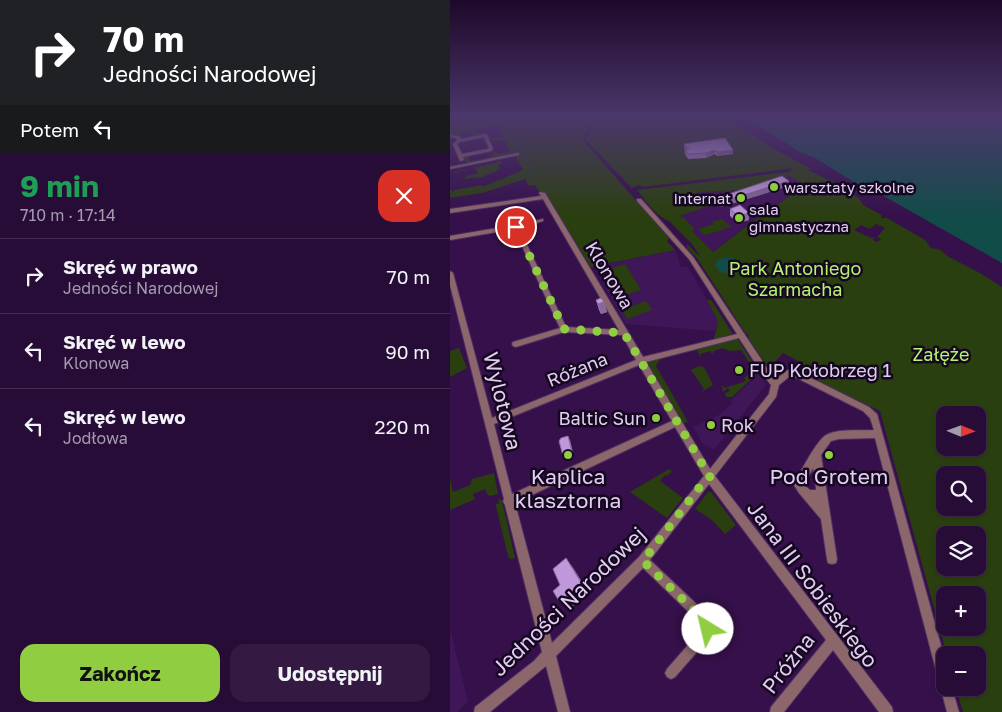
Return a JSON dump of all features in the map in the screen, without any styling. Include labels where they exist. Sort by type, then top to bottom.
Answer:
[{"type":"street","points":[[457,149],[463,162]]},
{"type":"street","points":[[450,168],[490,149]]},
{"type":"street","points":[[463,162],[517,154]]},
{"type":"street","name":"Klonowa","points":[[450,211],[543,195],[710,477]]},
{"type":"street","points":[[638,200],[687,253],[740,335],[775,384]]},
{"type":"street","points":[[450,238],[516,227],[541,220]]},
{"type":"street","points":[[516,227],[564,329]]},
{"type":"street","name":"Wylotowa","points":[[450,273],[564,712]]},
{"type":"street","points":[[516,344],[564,329],[624,333]]},
{"type":"street","name":"Różana","points":[[488,422],[641,361],[740,335]]},
{"type":"street","name":"Jedności Narodowej","points":[[480,712],[528,674],[643,561],[768,402],[773,395],[775,384],[788,373],[796,374],[866,409],[874,416],[878,434]]},
{"type":"street","points":[[508,501],[677,422]]},
{"type":"street","points":[[825,516],[799,484],[822,444],[832,436],[878,434],[936,649]]},
{"type":"street","points":[[816,454],[832,559]]},
{"type":"street","points":[[804,474],[813,474],[821,484]]},
{"type":"street","name":"Jana III Sobieskiego","points":[[710,477],[726,501],[887,712]]},
{"type":"street","points":[[803,491],[815,495],[821,484]]},
{"type":"street","points":[[643,561],[708,626],[706,632],[671,673]]},
{"type":"street","name":"Próżna","points":[[776,712],[833,640]]},
{"type":"street","points":[[948,696],[953,712]]},
{"type":"shaded area","points":[[796,149],[1002,149],[1002,263],[882,195],[860,186],[815,158]]},
{"type":"shaded area","points":[[789,174],[806,186],[760,216],[712,252],[657,193]]},
{"type":"shaded area","points":[[675,250],[681,267],[688,267],[719,321],[715,331],[626,324],[594,267]]},
{"type":"shaded area","points":[[733,258],[739,261],[741,269],[732,274],[720,272],[715,265],[718,260]]},
{"type":"shaded area","points":[[759,374],[766,385],[714,450],[702,443],[693,427],[719,415],[733,402],[731,400]]},
{"type":"shaded area","points":[[450,629],[468,701],[457,712],[450,712]]},
{"type":"green space","points":[[509,149],[591,149],[669,238],[667,241],[679,254],[675,250],[591,267],[546,195],[541,195],[535,185],[529,186],[525,179],[482,193],[450,198],[450,190],[452,192],[455,191],[453,190],[483,185],[482,187],[523,170],[520,164],[517,164],[520,163],[516,161],[515,154],[468,163],[462,157],[477,153],[468,156],[470,161],[491,157],[494,153],[490,151],[493,150],[498,154],[510,151]]},
{"type":"green space","points":[[595,149],[774,149],[812,169],[806,169],[839,185],[832,189],[846,190],[859,198],[863,205],[882,215],[881,218],[887,218],[925,240],[931,248],[941,250],[947,256],[1002,287],[1002,712],[963,712],[958,696],[986,696],[986,646],[945,646],[942,636],[986,636],[986,586],[936,586],[936,615],[880,411],[797,371],[796,368],[800,362],[783,353],[768,367],[697,258],[687,248],[687,244],[701,258],[693,245],[669,221],[655,212],[637,190],[790,172],[793,168],[643,187],[639,185],[632,188]],"holes":[[[790,176],[805,186],[760,216],[713,252],[692,231],[695,229],[683,217],[679,216],[709,206],[699,199],[698,192],[743,190]],[[876,224],[885,228],[877,237],[881,239],[877,242],[873,240],[875,237],[871,238],[854,230],[861,225],[870,229]]]},
{"type":"green space","points":[[500,161],[502,163],[498,165],[500,169],[495,170],[499,170],[482,177],[463,179],[478,173],[475,167]]},
{"type":"green space","points":[[722,219],[731,227],[726,228],[720,222],[726,229],[704,235],[698,229],[714,224],[712,222]]},
{"type":"green space","points":[[625,264],[641,290],[619,297],[604,271]]},
{"type":"green space","points":[[707,300],[711,300],[733,334],[728,335],[729,337],[714,339],[718,321]]},
{"type":"green space","points":[[646,301],[652,310],[627,319],[622,310]]},
{"type":"green space","points":[[737,338],[755,366],[748,368],[747,366],[750,364],[741,350],[730,351],[722,348],[714,351],[712,354],[711,351],[700,354],[701,359],[697,350],[663,358],[663,356]]},
{"type":"green space","points":[[459,348],[467,368],[450,377],[450,351]]},
{"type":"green space","points":[[662,356],[656,366],[688,422],[683,423],[646,362]]},
{"type":"green space","points":[[699,366],[704,367],[713,385],[701,392],[704,389],[691,370]]},
{"type":"green space","points":[[757,368],[757,374],[732,397],[726,397],[725,393],[730,391],[728,388],[723,392],[722,385],[725,388],[746,381],[744,378]]},
{"type":"green space","points":[[669,469],[672,471],[660,481],[683,498],[667,518],[630,492]]},
{"type":"green space","points":[[494,473],[498,494],[490,496],[485,489],[473,494],[475,499],[480,497],[450,510],[450,478],[453,492],[470,485],[472,479]]},
{"type":"green space","points":[[708,492],[711,492],[736,525],[725,534],[712,520],[695,509]]},
{"type":"green space","points":[[498,498],[502,501],[515,558],[510,559],[508,556],[495,502],[496,504],[499,503]]},
{"type":"building","points":[[685,149],[733,150],[717,152],[715,150],[706,153],[688,154]]},
{"type":"building","points":[[782,176],[789,181],[721,202],[717,198]]},
{"type":"building","points":[[740,205],[749,213],[738,216],[730,209]]},
{"type":"building","points":[[601,298],[604,302],[598,304],[596,300]]},
{"type":"building","points":[[568,436],[572,452],[563,456],[559,441],[561,438]]},
{"type":"building","points":[[566,558],[582,584],[559,601],[553,591],[560,585],[553,569]]},
{"type":"waterway","points":[[522,151],[536,175]]},
{"type":"place","name":"warsztaty szkolne","points":[[774,187]]},
{"type":"place","name":"internat","points":[[741,198]]},
{"type":"place","name":"sala gimnastyczna","points":[[739,218]]},
{"type":"place","name":"FUP Kołobrzeg 1","points":[[739,370]]},
{"type":"place","name":"Baltic Sun","points":[[656,418]]},
{"type":"place","name":"Rok","points":[[711,425]]},
{"type":"place","name":"Kaplica klasztorna","points":[[568,455]]},
{"type":"place","name":"Pod Grotem","points":[[829,455]]},
{"type":"route","points":[[516,227],[564,329],[624,333],[710,477],[698,489],[643,561],[706,622],[708,629]]},
{"type":"park label","name":"Park Antoniego Szarmacha","points":[[795,278]]},
{"type":"park label","name":"Załęże","points":[[941,354]]}]
